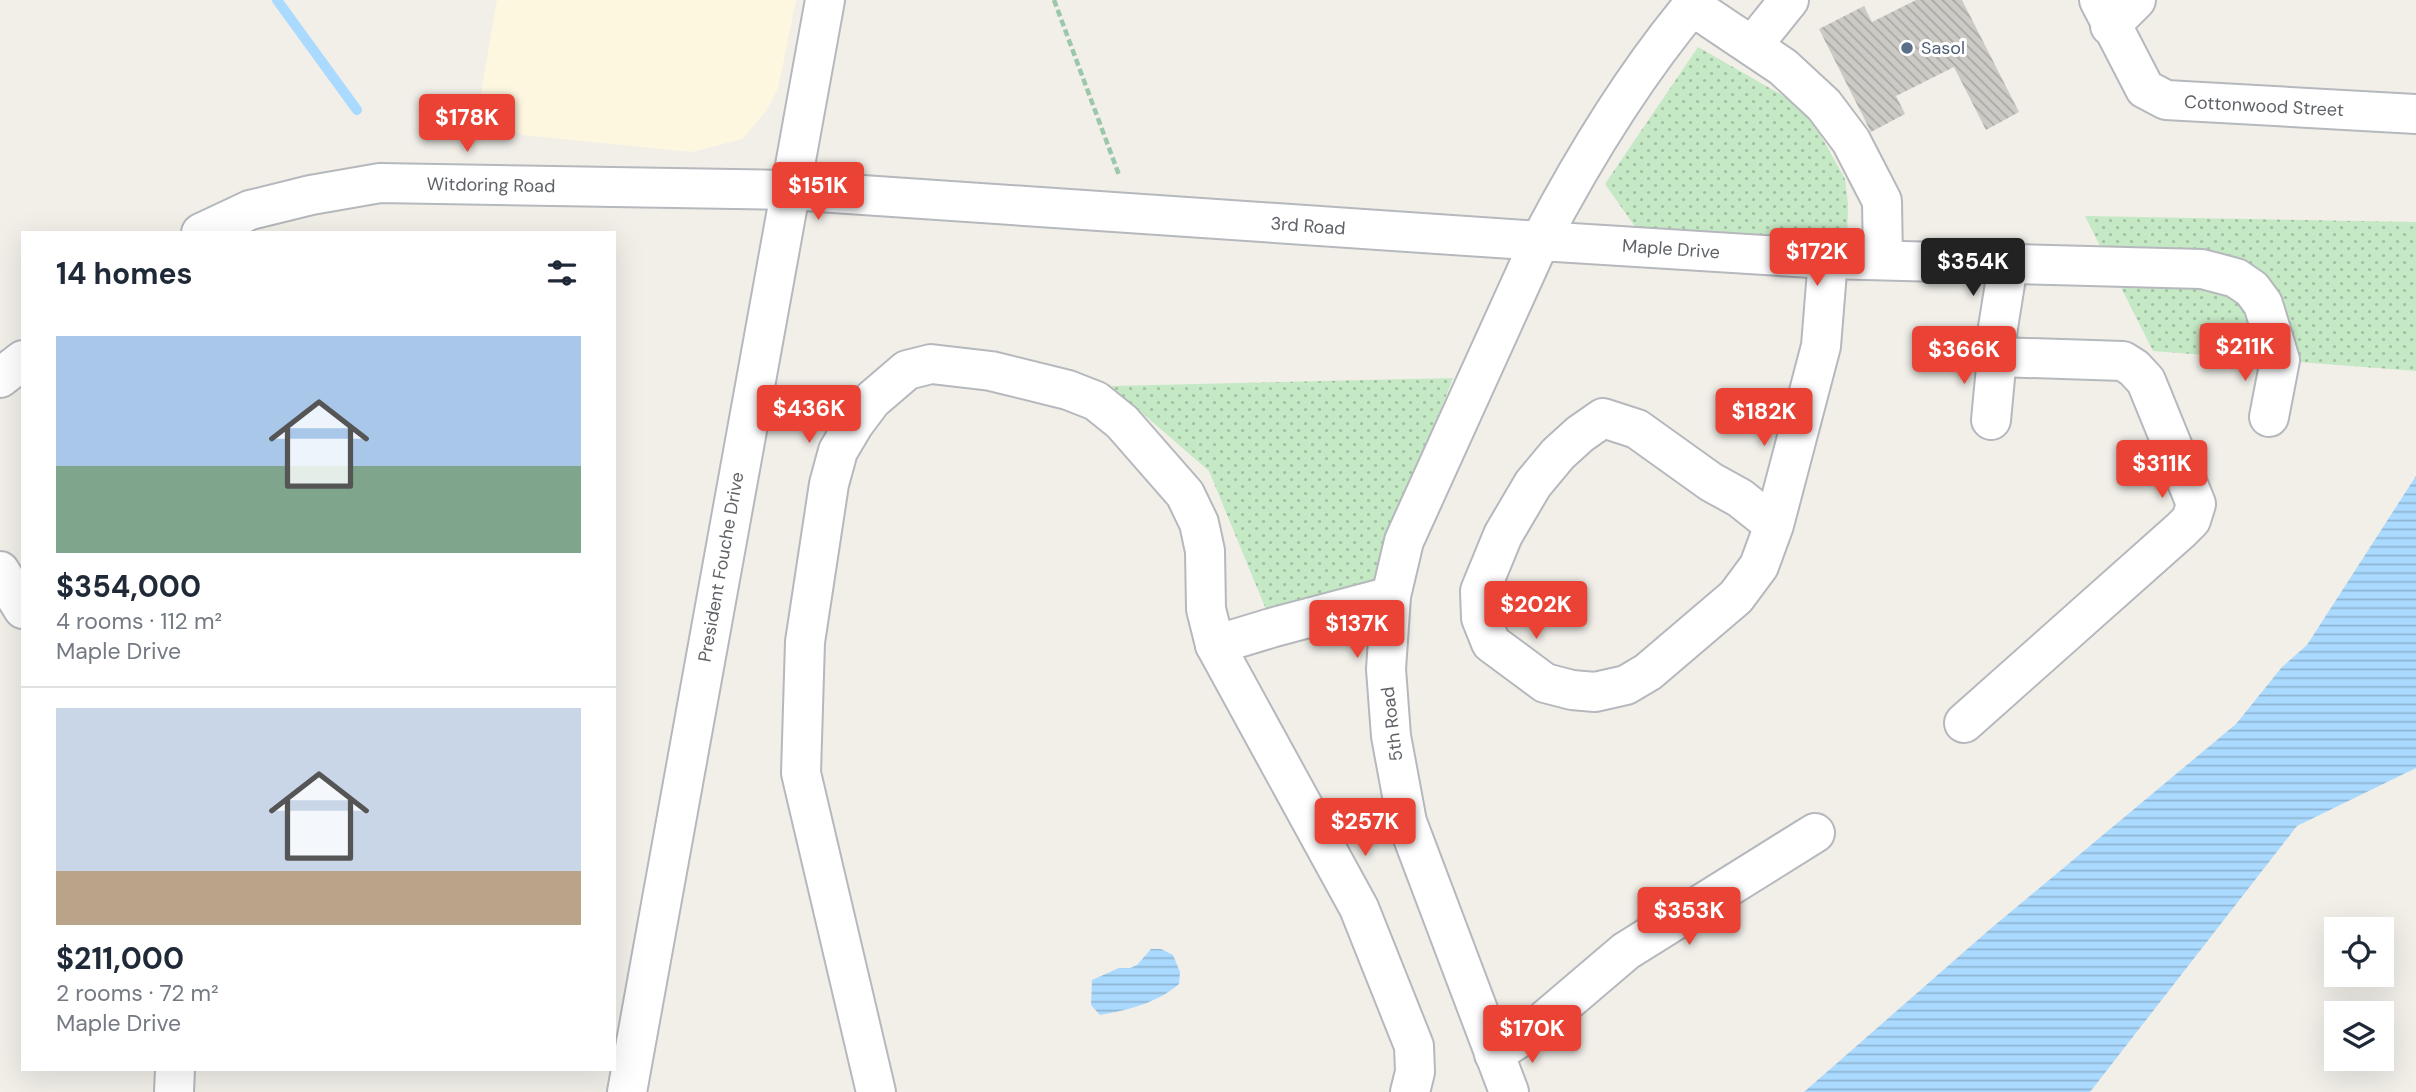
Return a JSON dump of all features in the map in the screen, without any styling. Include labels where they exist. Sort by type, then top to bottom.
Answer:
[{"type":"street","name":"President Fouche Drive","points":[[626,1092],[825,0]]},
{"type":"street","points":[[1752,46],[1789,0]]},
{"type":"street","points":[[1540,241],[1563,198],[1630,91],[1695,3],[1805,86],[1824,105],[1851,141],[1882,201],[1883,260]]},
{"type":"street","name":"Cottonwood Street","points":[[2115,9],[2145,89],[2166,100],[2416,114]]},
{"type":"street","name":"Witdoring Road","points":[[205,231],[250,210],[311,195],[380,183],[789,190]]},
{"type":"street","name":"3rd Road","points":[[789,190],[1540,241]]},
{"type":"street","name":"Maple Drive","points":[[1540,241],[1828,259],[2202,269],[2236,278],[2252,289],[2263,304],[2280,360],[2269,417]]},
{"type":"street","name":"5th Road","points":[[1509,1092],[1407,822],[1390,723],[1386,669],[1391,596],[1404,541],[1540,241]]},
{"type":"street","points":[[1774,524],[1637,429],[1603,418],[1558,454],[1533,484],[1503,535],[1480,591],[1481,618],[1491,643],[1545,683],[1572,690],[1595,692],[1626,685],[1648,672],[1736,597],[1759,566],[1774,524],[1821,346],[1828,259]]},
{"type":"street","points":[[1991,420],[1996,340],[2008,265]]},
{"type":"street","points":[[1964,723],[2181,530],[2191,520],[2196,504],[2146,381],[2134,368],[2123,361],[1997,357]]},
{"type":"street","points":[[0,378],[21,362]]},
{"type":"street","points":[[876,1092],[801,773],[805,642],[827,497],[838,451],[872,400],[907,370],[931,364],[991,371],[1068,390],[1096,401],[1122,422],[1185,494],[1199,523],[1205,551],[1206,609],[1215,645],[1359,908],[1414,1046],[1415,1072],[1410,1092]]},
{"type":"street","points":[[0,572],[21,606]]},
{"type":"street","points":[[1215,645],[1293,621],[1391,596]]},
{"type":"street","points":[[1494,1054],[1538,1026],[1626,951],[1815,832]]},
{"type":"street","points":[[174,1092],[175,1071]]},
{"type":"path","points":[[1054,0],[1134,215]]},
{"type":"shaded area","points":[[497,0],[796,0],[778,89],[766,111],[742,139],[692,152],[522,135],[505,126],[491,115],[480,98]]},
{"type":"green space","points":[[1698,47],[1806,109],[1845,179],[1848,204],[1847,242],[1641,235],[1605,184]]},
{"type":"green space","points":[[2085,216],[2416,222],[2416,371],[2153,351]]},
{"type":"green space","points":[[1453,378],[1368,595],[1270,619],[1209,471],[1111,386]]},
{"type":"water","points":[[2416,476],[2416,768],[2297,826],[2090,1092],[1804,1092],[1989,930],[2236,724],[2282,667],[2307,645]]},
{"type":"water","points":[[1151,949],[1161,949],[1173,955],[1180,972],[1179,984],[1152,1001],[1100,1015],[1091,1005],[1092,980],[1119,968],[1137,965]]},
{"type":"building","name":"Sasol","points":[[1916,0],[1962,0],[2019,112],[1986,130],[1954,67],[1896,96],[1905,114],[1871,132],[1819,29],[1864,6],[1872,22]]},
{"type":"waterway","points":[[277,0],[357,110]]},
{"type":"place","name":"Sasol","points":[[1907,48]]}]
